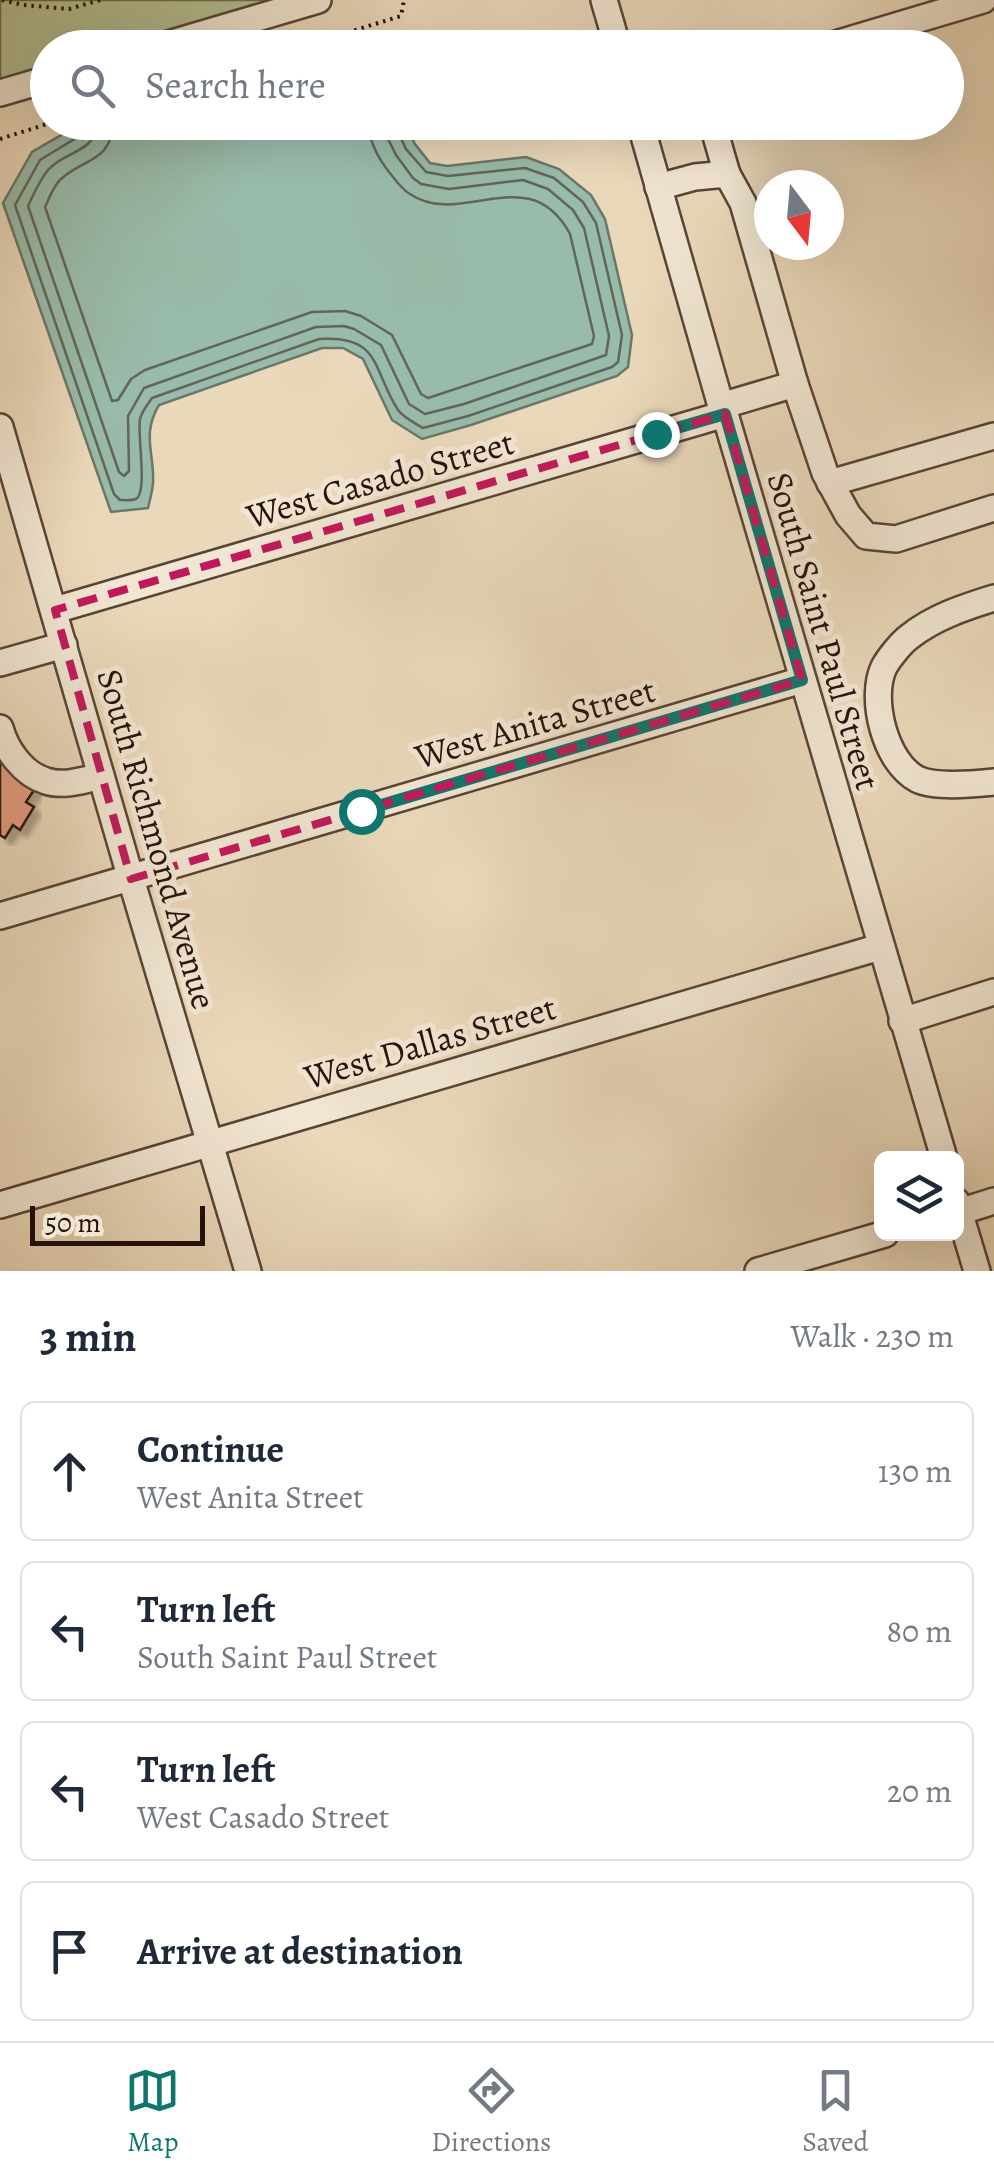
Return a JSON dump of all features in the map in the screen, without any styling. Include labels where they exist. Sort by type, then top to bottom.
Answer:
[{"type":"street","points":[[217,30],[318,0]]},
{"type":"street","points":[[604,0],[613,30]]},
{"type":"street","points":[[882,30],[983,0]]},
{"type":"street","points":[[0,93],[30,84]]},
{"type":"street","name":"South Saint Paul Street","points":[[645,140],[942,1151]]},
{"type":"street","points":[[717,140],[727,174],[742,204],[824,473],[848,515],[866,536],[896,538],[994,508]]},
{"type":"street","points":[[658,188],[695,177],[727,174]]},
{"type":"street","name":"West Casado Street","points":[[54,610],[723,410],[796,384]]},
{"type":"street","name":"South Richmond Avenue","points":[[0,426],[248,1271]]},
{"type":"street","points":[[830,482],[994,436]]},
{"type":"street","points":[[994,598],[957,609],[908,638],[884,668],[877,701],[886,740],[897,760],[917,779],[954,786],[994,782]]},
{"type":"street","points":[[0,663],[64,645]]},
{"type":"street","name":"West Anita Street","points":[[0,916],[802,680]]},
{"type":"street","points":[[0,729],[5,745],[23,766],[45,782],[66,784],[101,776]]},
{"type":"street","name":"West Dallas Street","points":[[0,1205],[880,947]]},
{"type":"street","points":[[902,1020],[994,992]]},
{"type":"street","points":[[964,1207],[994,1201]]},
{"type":"street","points":[[964,1228],[977,1271]]},
{"type":"street","points":[[758,1271],[874,1237]]},
{"type":"path","points":[[2,0],[23,6],[69,9],[100,0]]},
{"type":"path","points":[[356,30],[401,16],[404,0]]},
{"type":"path","points":[[0,139],[30,129]]},
{"type":"highlighted area","points":[[725,414],[802,680],[131,879],[55,610]]},
{"type":"shaded area","points":[[0,0],[315,0],[212,30],[30,30],[30,84],[0,93]]},
{"type":"water","points":[[53,140],[413,140],[430,163],[447,166],[526,157],[559,169],[591,195],[605,219],[632,335],[628,367],[617,376],[422,439],[392,420],[363,359],[343,348],[322,348],[159,405],[150,435],[153,484],[148,508],[111,512],[3,203],[32,152]]},
{"type":"building","points":[[0,760],[38,784],[26,802],[34,807],[20,830],[13,825],[5,838],[0,835]]},
{"type":"route","points":[[361,811],[802,680],[725,414],[656,434]]}]
